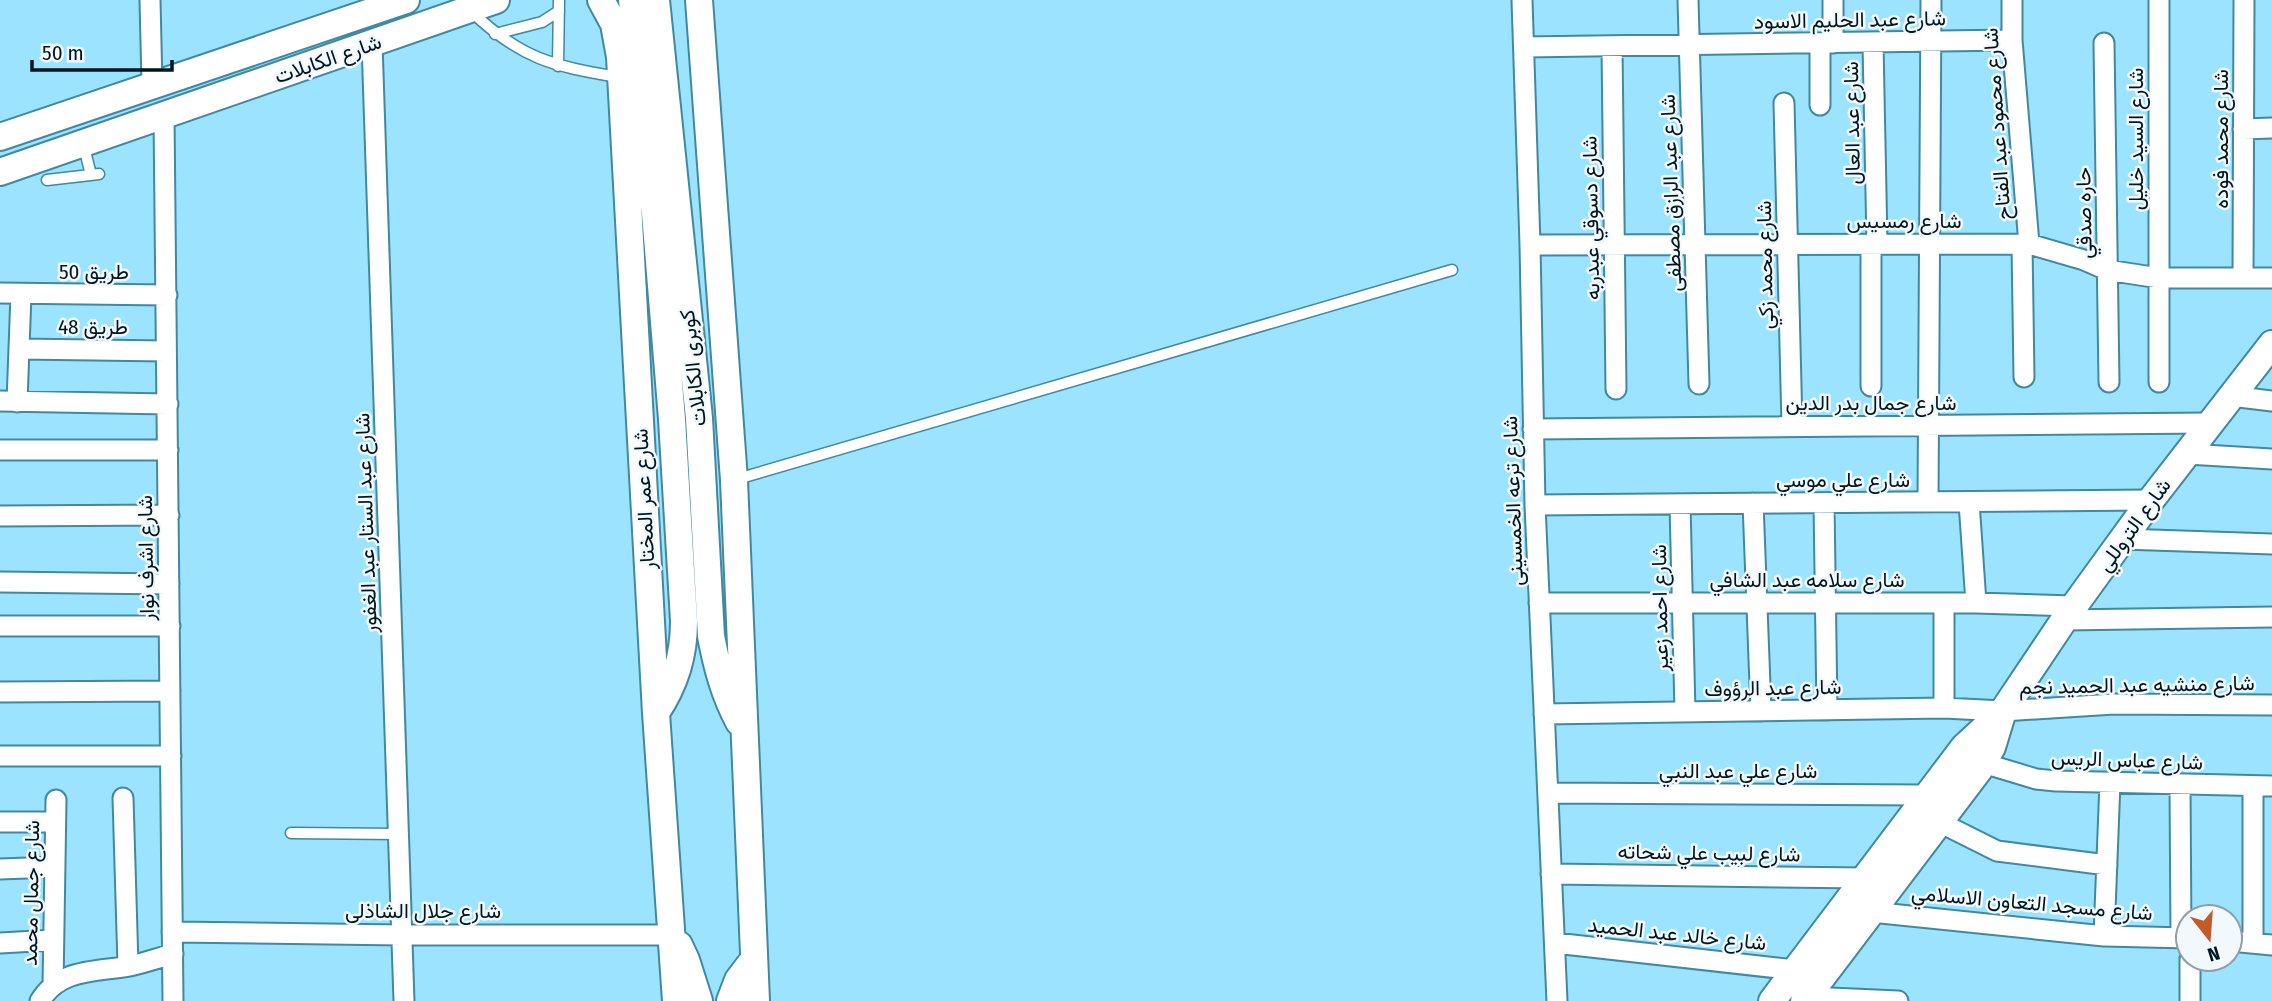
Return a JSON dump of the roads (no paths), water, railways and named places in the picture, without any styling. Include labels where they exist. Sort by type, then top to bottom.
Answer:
[{"type":"main road","name":"شارع الكابلات","points":[[0,137],[406,0]]},
{"type":"main road","name":"شارع الكابلات","points":[[0,172],[496,0]]},
{"type":"main road","name":"شارع عمر المختار","points":[[601,0],[635,8],[621,77],[656,713],[676,1001]]},
{"type":"main road","points":[[699,0],[734,480],[756,1001]]},
{"type":"main road","name":"كوبرى الكابلات","points":[[635,8],[672,419],[684,621],[678,670],[656,713]]},
{"type":"main road","name":"كوبرى الكابلات","points":[[635,8],[699,418],[711,636],[717,670],[728,701],[744,731]]},
{"type":"main road","name":"شارع التروللي","points":[[1772,1001],[1964,747],[2003,711],[2122,539],[2272,344]]},
{"type":"main road","name":"شارع التروللي","points":[[1806,999],[1983,763],[1992,747],[2003,711]]},
{"type":"main road","points":[[673,934],[686,960],[699,1001]]},
{"type":"main road","points":[[730,1001],[738,979],[754,959]]},
{"type":"street","points":[[150,0],[152,85]]},
{"type":"street","name":"شارع ترعه الخمسينى","points":[[1522,0],[1535,505],[1557,1001]]},
{"type":"street","name":"شارع عبد الرازق مصطفى","points":[[1688,0],[1699,384]]},
{"type":"street","points":[[1820,105],[1833,0]]},
{"type":"street","points":[[1928,502],[1931,0]]},
{"type":"street","points":[[2012,0],[2018,0]]},
{"type":"street","name":"شارع محمود عبد الفتاح","points":[[2012,0],[2012,40],[2026,244],[2024,377]]},
{"type":"street","name":"شارع السيد خليل","points":[[2159,0],[2159,382]]},
{"type":"street","name":"شارع محمد فوده","points":[[2243,278],[2244,0]]},
{"type":"street","name":"شارع عبد الحليم الاسود","points":[[1525,47],[2012,40]]},
{"type":"street","name":"شارع عبد الستار عبد الغفور","points":[[372,43],[404,1001]]},
{"type":"street","name":"شارع عبد العال","points":[[1871,386],[1874,244],[1872,43]]},
{"type":"street","name":"حاره صدقي","points":[[2104,43],[2109,382]]},
{"type":"street","name":"شارع دسوقي عبدربه","points":[[1612,47],[1616,389]]},
{"type":"street","name":"شارع محمد زكي","points":[[1784,103],[1792,426]]},
{"type":"street","name":"شارع اشرف نوار","points":[[164,115],[173,1001]]},
{"type":"street","points":[[2243,129],[2272,128]]},
{"type":"street","name":"شارع رمسيس","points":[[1530,245],[2026,244],[2084,260],[2108,270],[2159,278],[2272,278]]},
{"type":"street","name":"طريق 50","points":[[0,293],[167,295]]},
{"type":"street","points":[[21,294],[20,349],[9,402],[168,404]]},
{"type":"street","name":"طريق 48","points":[[20,349],[166,351]]},
{"type":"street","points":[[2231,396],[2272,401]]},
{"type":"street","name":"شارع جمال بدر الدين","points":[[1533,429],[2210,423]]},
{"type":"street","points":[[0,450],[168,450]]},
{"type":"street","points":[[2187,454],[2272,459]]},
{"type":"street","name":"شارع علي موسي","points":[[1535,505],[2151,500]]},
{"type":"street","points":[[1969,502],[1976,603]]},
{"type":"street","points":[[1754,503],[1760,711]]},
{"type":"street","points":[[1824,503],[1827,710]]},
{"type":"street","name":"شارع احمد زعير","points":[[1680,504],[1685,712]]},
{"type":"street","points":[[0,516],[169,515]]},
{"type":"street","points":[[2122,539],[2272,544]]},
{"type":"street","points":[[0,582],[169,583]]},
{"type":"street","name":"شارع سلامه عبد الشافي","points":[[1539,603],[1976,603],[2069,613],[2272,617]]},
{"type":"street","points":[[1944,603],[1944,708]]},
{"type":"street","points":[[0,626],[170,625]]},
{"type":"street","points":[[0,692],[170,691]]},
{"type":"street","name":"شارع منشيه عبد الحميد نجم","points":[[2003,711],[2114,704],[2272,705]]},
{"type":"street","name":"شارع عبد الرؤوف","points":[[1544,715],[1944,708],[2003,711]]},
{"type":"street","points":[[0,756],[171,756]]},
{"type":"street","name":"شارع عباس الريس","points":[[1983,763],[2036,779],[2263,786]]},
{"type":"street","points":[[2104,936],[2110,782]]},
{"type":"street","points":[[2180,784],[2184,903]]},
{"type":"street","points":[[2244,942],[2262,943],[2263,786]]},
{"type":"street","name":"شارع علي عبد النبي","points":[[1548,793],[1928,795]]},
{"type":"street","points":[[123,798],[128,966]]},
{"type":"street","name":"شارع جمال محمد","points":[[46,993],[53,940],[55,800]]},
{"type":"street","points":[[0,822],[55,822]]},
{"type":"street","points":[[1939,822],[1997,851],[2107,865]]},
{"type":"street","points":[[0,869],[54,867]]},
{"type":"street","name":"شارع لبيب علي شحاته","points":[[1551,874],[1865,878]]},
{"type":"street","name":"شارع مسجد التعاون الاسلامي","points":[[1871,912],[2104,936],[2174,938]]},
{"type":"street","name":"شارع جلال الشاذلى","points":[[172,932],[673,934]]},
{"type":"street","points":[[0,943],[53,940]]},
{"type":"street","name":"شارع خالد عبد الحميد","points":[[1555,943],[1795,970]]},
{"type":"street","points":[[46,993],[74,974],[128,966],[173,954]]},
{"type":"street","points":[[2190,973],[2190,1001]]},
{"type":"street","points":[[1806,999],[1898,1001]]},
{"type":"lane","points":[[495,34],[542,22],[559,6]]},
{"type":"lane","points":[[558,66],[559,6]]},
{"type":"lane","points":[[470,9],[495,34],[525,53],[558,66],[621,77]]},
{"type":"lane","points":[[47,180],[95,175],[82,143]]},
{"type":"lane","points":[[734,480],[1452,270]]},
{"type":"lane","points":[[291,833],[399,834]]}]
